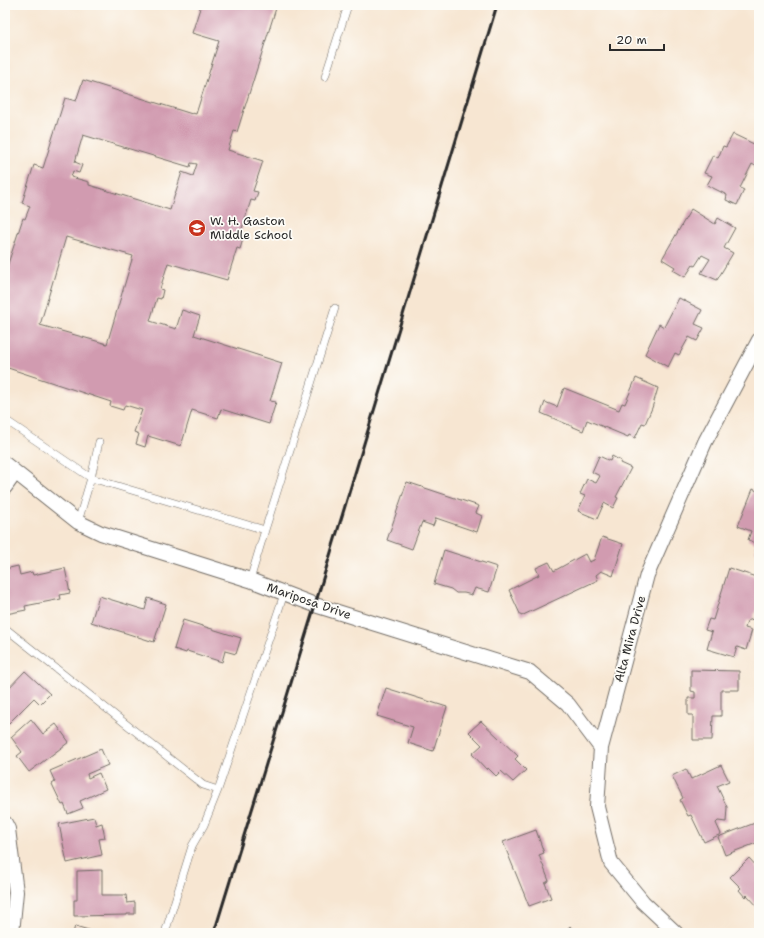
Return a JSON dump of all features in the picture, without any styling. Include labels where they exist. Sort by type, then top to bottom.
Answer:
[{"type":"street","name":"Alta Mira Drive","points":[[676,933],[643,902],[611,863],[597,807],[601,748],[648,575],[705,442],[759,340]]},
{"type":"street","name":"Mariposa Drive","points":[[10,468],[78,522],[101,533],[250,580],[316,606],[530,672],[568,704],[601,748]]},
{"type":"street","points":[[5,487],[10,468]]},
{"type":"street","points":[[5,823],[8,829],[16,892],[12,933]]},
{"type":"lane","points":[[325,77],[348,5]]},
{"type":"lane","points":[[250,580],[335,308]]},
{"type":"lane","points":[[5,422],[7,421],[91,478],[265,530]]},
{"type":"lane","points":[[78,522],[91,478],[99,442]]},
{"type":"lane","points":[[165,933],[192,846],[204,825],[218,790],[284,594]]},
{"type":"lane","points":[[5,628],[203,785],[218,790]]},
{"type":"building","points":[[201,5],[277,5],[237,132],[234,131],[228,150],[263,161],[253,191],[258,192],[255,201],[251,200],[239,238],[243,239],[240,249],[237,248],[227,280],[168,263],[160,289],[163,290],[161,299],[157,298],[150,321],[176,329],[182,310],[200,316],[194,335],[282,363],[270,401],[276,402],[269,424],[221,409],[218,418],[192,410],[181,446],[148,436],[145,447],[136,444],[139,434],[134,432],[142,410],[125,405],[123,410],[110,406],[111,402],[5,367],[5,273],[23,218],[25,219],[30,206],[22,203],[34,165],[43,168],[65,98],[76,101],[83,80],[196,114],[219,41],[192,33]],"holes":[[[83,135],[190,167],[191,163],[197,164],[193,176],[182,172],[170,210],[89,185],[89,182],[71,177],[73,171],[79,173],[82,165],[75,162]],[[66,237],[133,256],[107,344],[40,325]]]},
{"type":"building","points":[[733,134],[756,145],[759,142],[759,168],[752,164],[740,188],[744,190],[737,205],[726,200],[727,195],[707,185],[712,176],[704,173],[713,155],[718,158],[723,146],[726,147]]},
{"type":"building","points":[[691,209],[715,224],[718,218],[735,228],[724,248],[733,253],[717,280],[701,273],[710,259],[702,255],[685,277],[673,270],[675,267],[662,259]]},
{"type":"building","points":[[679,298],[702,310],[695,324],[704,328],[697,341],[689,337],[679,355],[675,353],[668,367],[645,354],[659,324],[664,327]]},
{"type":"building","points":[[636,378],[658,388],[645,424],[642,423],[635,438],[629,435],[628,437],[587,420],[583,431],[541,413],[545,402],[557,407],[564,388],[619,410],[622,403],[625,404]]},
{"type":"building","points":[[599,456],[610,461],[612,456],[621,461],[620,463],[631,468],[616,497],[618,498],[613,508],[604,503],[597,519],[578,511],[585,496],[580,494],[587,479],[596,483],[600,476],[592,472]]},
{"type":"building","points":[[407,482],[479,506],[476,513],[482,516],[477,532],[436,518],[433,526],[422,522],[412,549],[387,540]]},
{"type":"building","points":[[753,489],[759,492],[759,553],[755,551],[758,544],[748,540],[751,531],[738,526]]},
{"type":"building","points":[[602,537],[623,544],[613,576],[601,571],[596,575],[598,580],[521,616],[509,590],[539,575],[536,568],[549,562],[554,571],[585,554],[589,562],[594,560]]},
{"type":"building","points":[[444,550],[497,567],[489,592],[475,588],[472,595],[456,593],[451,589],[434,584]]},
{"type":"building","points":[[18,566],[20,575],[32,572],[33,575],[65,568],[70,593],[60,595],[61,599],[25,606],[26,610],[6,614],[5,569]]},
{"type":"building","points":[[729,568],[759,578],[757,590],[759,590],[759,601],[753,619],[747,621],[745,628],[752,630],[746,650],[737,647],[734,657],[707,649],[712,632],[705,630],[709,619],[713,620]]},
{"type":"building","points":[[99,596],[145,610],[148,598],[166,604],[154,642],[91,622]]},
{"type":"building","points":[[183,620],[241,638],[236,654],[225,651],[222,662],[187,651],[186,653],[174,649]]},
{"type":"building","points":[[691,670],[739,671],[739,690],[721,690],[721,716],[713,716],[712,740],[693,740],[693,715],[688,715],[688,698],[695,698],[695,692],[691,691]]},
{"type":"building","points":[[25,671],[50,694],[40,704],[34,698],[5,727],[5,692]]},
{"type":"building","points":[[386,688],[447,707],[433,751],[408,743],[413,727],[377,716]]},
{"type":"building","points":[[31,719],[43,734],[56,724],[69,742],[29,772],[17,756],[22,752],[11,737]]},
{"type":"building","points":[[481,721],[518,756],[515,759],[526,770],[513,782],[501,771],[496,776],[488,768],[487,770],[472,754],[482,745],[469,732]]},
{"type":"building","points":[[101,749],[108,765],[87,774],[88,778],[99,773],[106,789],[80,801],[83,808],[68,814],[52,784],[55,782],[50,771]]},
{"type":"building","points":[[721,765],[729,781],[717,786],[727,807],[726,822],[718,821],[716,823],[721,834],[704,842],[691,815],[688,816],[680,800],[683,798],[672,776],[686,769],[691,779]]},
{"type":"building","points":[[94,817],[96,825],[102,823],[105,838],[99,839],[102,855],[67,863],[59,824]]},
{"type":"building","points":[[755,823],[759,834],[759,842],[725,855],[718,837]]},
{"type":"building","points":[[536,830],[544,853],[539,855],[549,881],[545,883],[551,898],[529,906],[503,842]]},
{"type":"building","points":[[749,858],[759,869],[759,908],[747,895],[745,897],[739,890],[741,888],[730,877]]},
{"type":"building","points":[[102,870],[102,895],[126,895],[127,903],[135,902],[135,914],[74,916],[74,900],[77,900],[77,871]]},
{"type":"building","points":[[75,926],[99,933],[73,933]]},
{"type":"building","points":[[570,926],[576,933],[563,933]]},
{"type":"railway","points":[[214,933],[497,5]]},
{"type":"place","name":"W. H. Gaston Middle School","points":[[197,228]]}]
